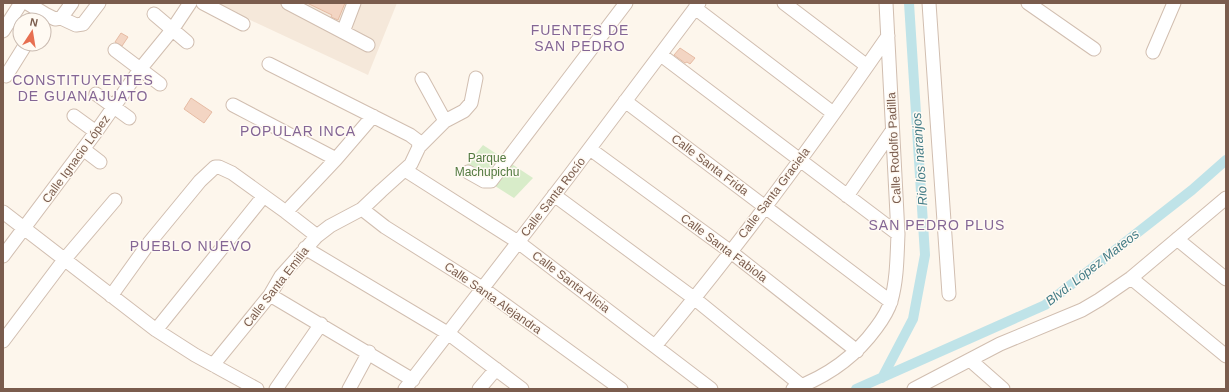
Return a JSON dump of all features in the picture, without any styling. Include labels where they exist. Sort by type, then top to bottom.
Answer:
[{"type":"street","points":[[3,30],[21,3]]},
{"type":"street","points":[[27,3],[37,12]]},
{"type":"street","points":[[61,18],[72,3]]},
{"type":"street","points":[[52,18],[61,18],[76,25],[83,24],[99,3]]},
{"type":"street","name":"Calle Ignacio López","points":[[3,256],[96,132],[141,68],[172,30],[190,3]]},
{"type":"street","points":[[203,3],[243,24]]},
{"type":"street","points":[[288,3],[368,45]]},
{"type":"street","points":[[343,32],[354,3]]},
{"type":"street","points":[[468,172],[484,181],[491,181],[626,3]]},
{"type":"street","points":[[784,3],[867,66]]},
{"type":"street","points":[[929,3],[949,294]]},
{"type":"street","points":[[1028,3],[1094,49]]},
{"type":"street","points":[[1153,52],[1174,3]]},
{"type":"street","name":"Calle Rodolfo Padilla","points":[[798,387],[834,369],[857,351],[880,323],[891,302],[897,264],[898,234],[888,36],[884,5]]},
{"type":"street","points":[[697,6],[833,113]]},
{"type":"street","name":"Calle Santa Rocío","points":[[409,384],[590,149],[697,6]]},
{"type":"street","points":[[154,14],[187,42]]},
{"type":"street","name":"Calle Santa Graciela","points":[[655,346],[731,252],[888,36]]},
{"type":"street","points":[[115,50],[141,68],[160,84]]},
{"type":"street","points":[[6,76],[21,52]]},
{"type":"street","points":[[661,55],[898,234]]},
{"type":"street","points":[[269,64],[410,135],[418,141],[419,147]]},
{"type":"street","points":[[419,147],[445,121],[464,111],[471,103],[476,78]]},
{"type":"street","points":[[422,79],[445,121]]},
{"type":"street","points":[[96,94],[129,118]]},
{"type":"street","name":"Calle Santa Frida","points":[[625,101],[891,302]]},
{"type":"street","points":[[233,105],[336,159]]},
{"type":"street","points":[[74,116],[96,132]]},
{"type":"street","points":[[286,212],[336,159],[373,116]]},
{"type":"street","points":[[847,196],[892,130]]},
{"type":"street","name":"Calle Santa Emilia","points":[[213,365],[270,295],[281,276],[305,248],[330,226],[362,209],[412,164],[419,147]]},
{"type":"street","points":[[83,149],[100,162]]},
{"type":"street","name":"Calle Santa Fabiola","points":[[590,149],[731,252],[857,351]]},
{"type":"street","points":[[111,296],[149,243],[208,172],[215,167],[220,167],[232,173],[317,236]]},
{"type":"street","name":"Calle Santa Alicia","points":[[405,170],[518,242],[711,389]]},
{"type":"street","points":[[554,195],[694,299],[798,387]]},
{"type":"street","points":[[156,330],[263,197]]},
{"type":"street","points":[[3,341],[64,260],[115,200]]},
{"type":"street","points":[[914,389],[1000,344],[1082,310],[1099,300],[1131,278],[1177,238],[1225,201]]},
{"type":"street","name":"Calle Santa Alejandra","points":[[362,209],[385,227],[482,288],[621,389]]},
{"type":"street","points":[[3,212],[111,296],[180,347],[257,389]]},
{"type":"street","points":[[1177,238],[1226,279]]},
{"type":"street","points":[[305,248],[448,334],[496,368],[522,389]]},
{"type":"street","points":[[1131,278],[1226,356]]},
{"type":"street","points":[[270,295],[369,352],[409,384]]},
{"type":"street","points":[[276,389],[321,324]]},
{"type":"street","points":[[349,389],[369,352]]},
{"type":"street","points":[[970,360],[1003,389]]},
{"type":"street","points":[[479,389],[496,368]]},
{"type":"shaded area","points":[[214,3],[397,3],[368,75]]},
{"type":"green space","name":"Parque Machupichu","points":[[483,145],[533,178],[514,198],[465,167]]},
{"type":"building","points":[[307,3],[345,3],[338,20],[331,17],[332,15]]},
{"type":"building","points":[[121,33],[128,37],[122,46],[115,42]]},
{"type":"building","points":[[680,48],[695,58],[690,64],[687,62],[685,63],[674,55]]},
{"type":"building","points":[[191,98],[212,112],[204,123],[184,109]]},
{"type":"waterway","name":"Rio los naranjos","points":[[882,378],[913,319],[925,255],[909,3]]},
{"type":"waterway","name":"Blvd. López Mateos","points":[[856,389],[1045,305],[1192,190],[1226,160]]},
{"type":"district","name":"FUENTES DE SAN PEDRO","points":[[580,38]]},
{"type":"district","name":"CONSTITUYENTES DE GUANAJUATO","points":[[83,88]]},
{"type":"district","name":"POPULAR INCA","points":[[298,131]]},
{"type":"district","name":"SAN PEDRO PLUS","points":[[937,225]]},
{"type":"district","name":"PUEBLO NUEVO","points":[[191,246]]}]
